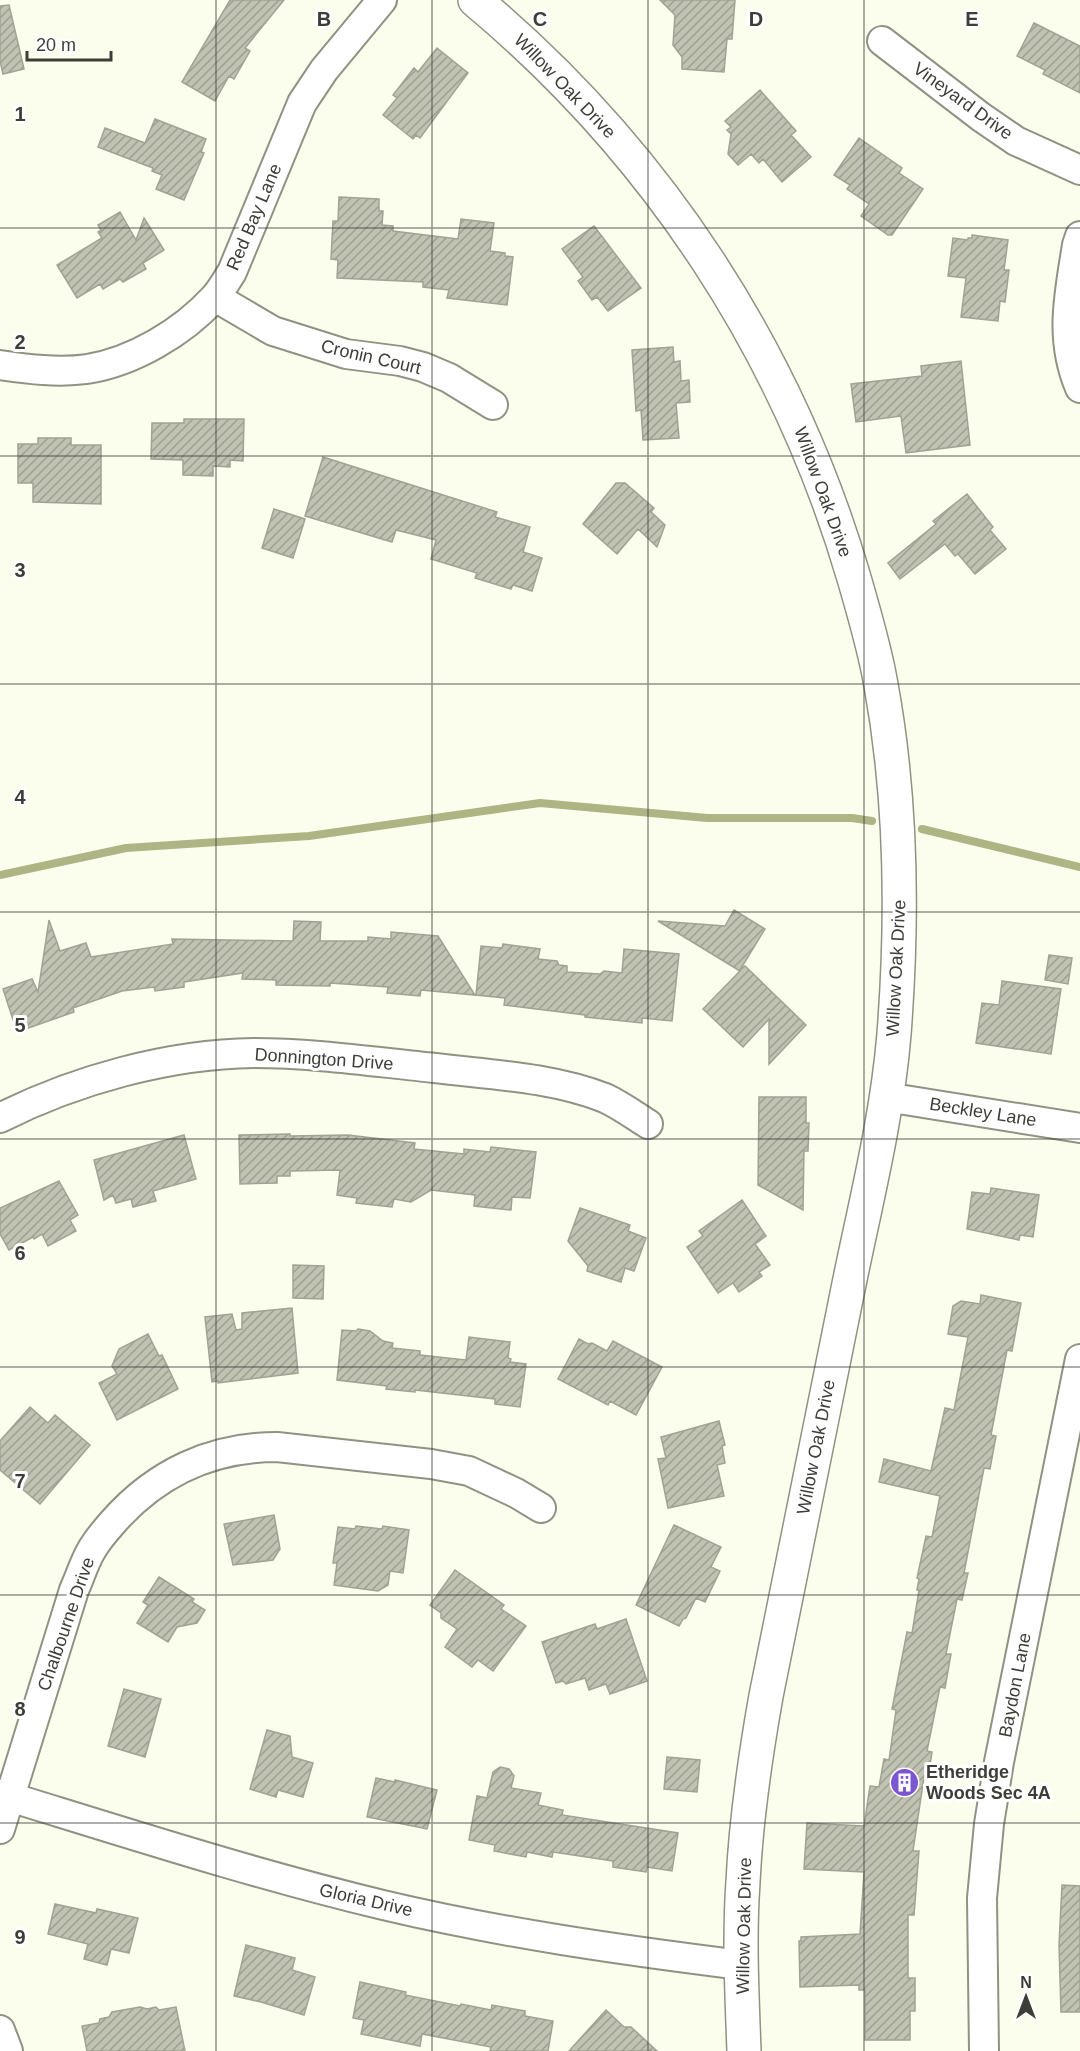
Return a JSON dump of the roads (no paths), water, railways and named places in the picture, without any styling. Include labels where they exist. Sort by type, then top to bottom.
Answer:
[{"type":"street","name":"Red Bay Lane","points":[[0,365],[42,370],[87,369],[139,354],[190,322],[215,297],[232,272],[302,103],[324,70],[382,0]]},
{"type":"street","name":"Willow Oak Drive","points":[[475,0],[532,50],[604,124],[637,162],[700,246],[753,333],[801,428],[839,527],[869,632],[881,683],[891,746],[900,854],[900,914],[894,1037],[886,1097],[754,1766],[742,1884],[741,1965],[744,2051]]},
{"type":"street","name":"Vineyard Drive","points":[[882,41],[1016,141],[1080,170]]},
{"type":"street","points":[[1080,236],[1066,310],[1071,360],[1080,387]]},
{"type":"street","name":"Cronin Court","points":[[215,297],[273,331],[346,354],[400,361],[423,367],[449,378],[493,405]]},
{"type":"street","name":"Donnington Drive","points":[[0,1118],[80,1085],[147,1066],[212,1056],[254,1053],[331,1057],[549,1081],[607,1099],[648,1124]]},
{"type":"street","name":"Beckley Lane","points":[[886,1097],[1080,1128]]},
{"type":"street","name":"Baydon Lane","points":[[984,2051],[982,1898],[989,1824],[1080,1359]]},
{"type":"street","name":"Chalbourne Drive","points":[[0,1829],[5,1795],[74,1590],[90,1551],[127,1506],[172,1472],[221,1454],[277,1447],[432,1464],[470,1472],[516,1493],[541,1508]]},
{"type":"street","name":"Gloria Drive","points":[[5,1795],[192,1854],[385,1906],[528,1935],[741,1965]]},
{"type":"street","points":[[0,2030],[8,2051]]},
{"type":"waterway","points":[[0,875],[126,848],[309,836],[540,803],[707,818],[852,818],[872,821]]},
{"type":"waterway","points":[[922,829],[1080,867]]},
{"type":"place","name":"Etheridge Woods Sec 4A","points":[[905,1782]]}]
